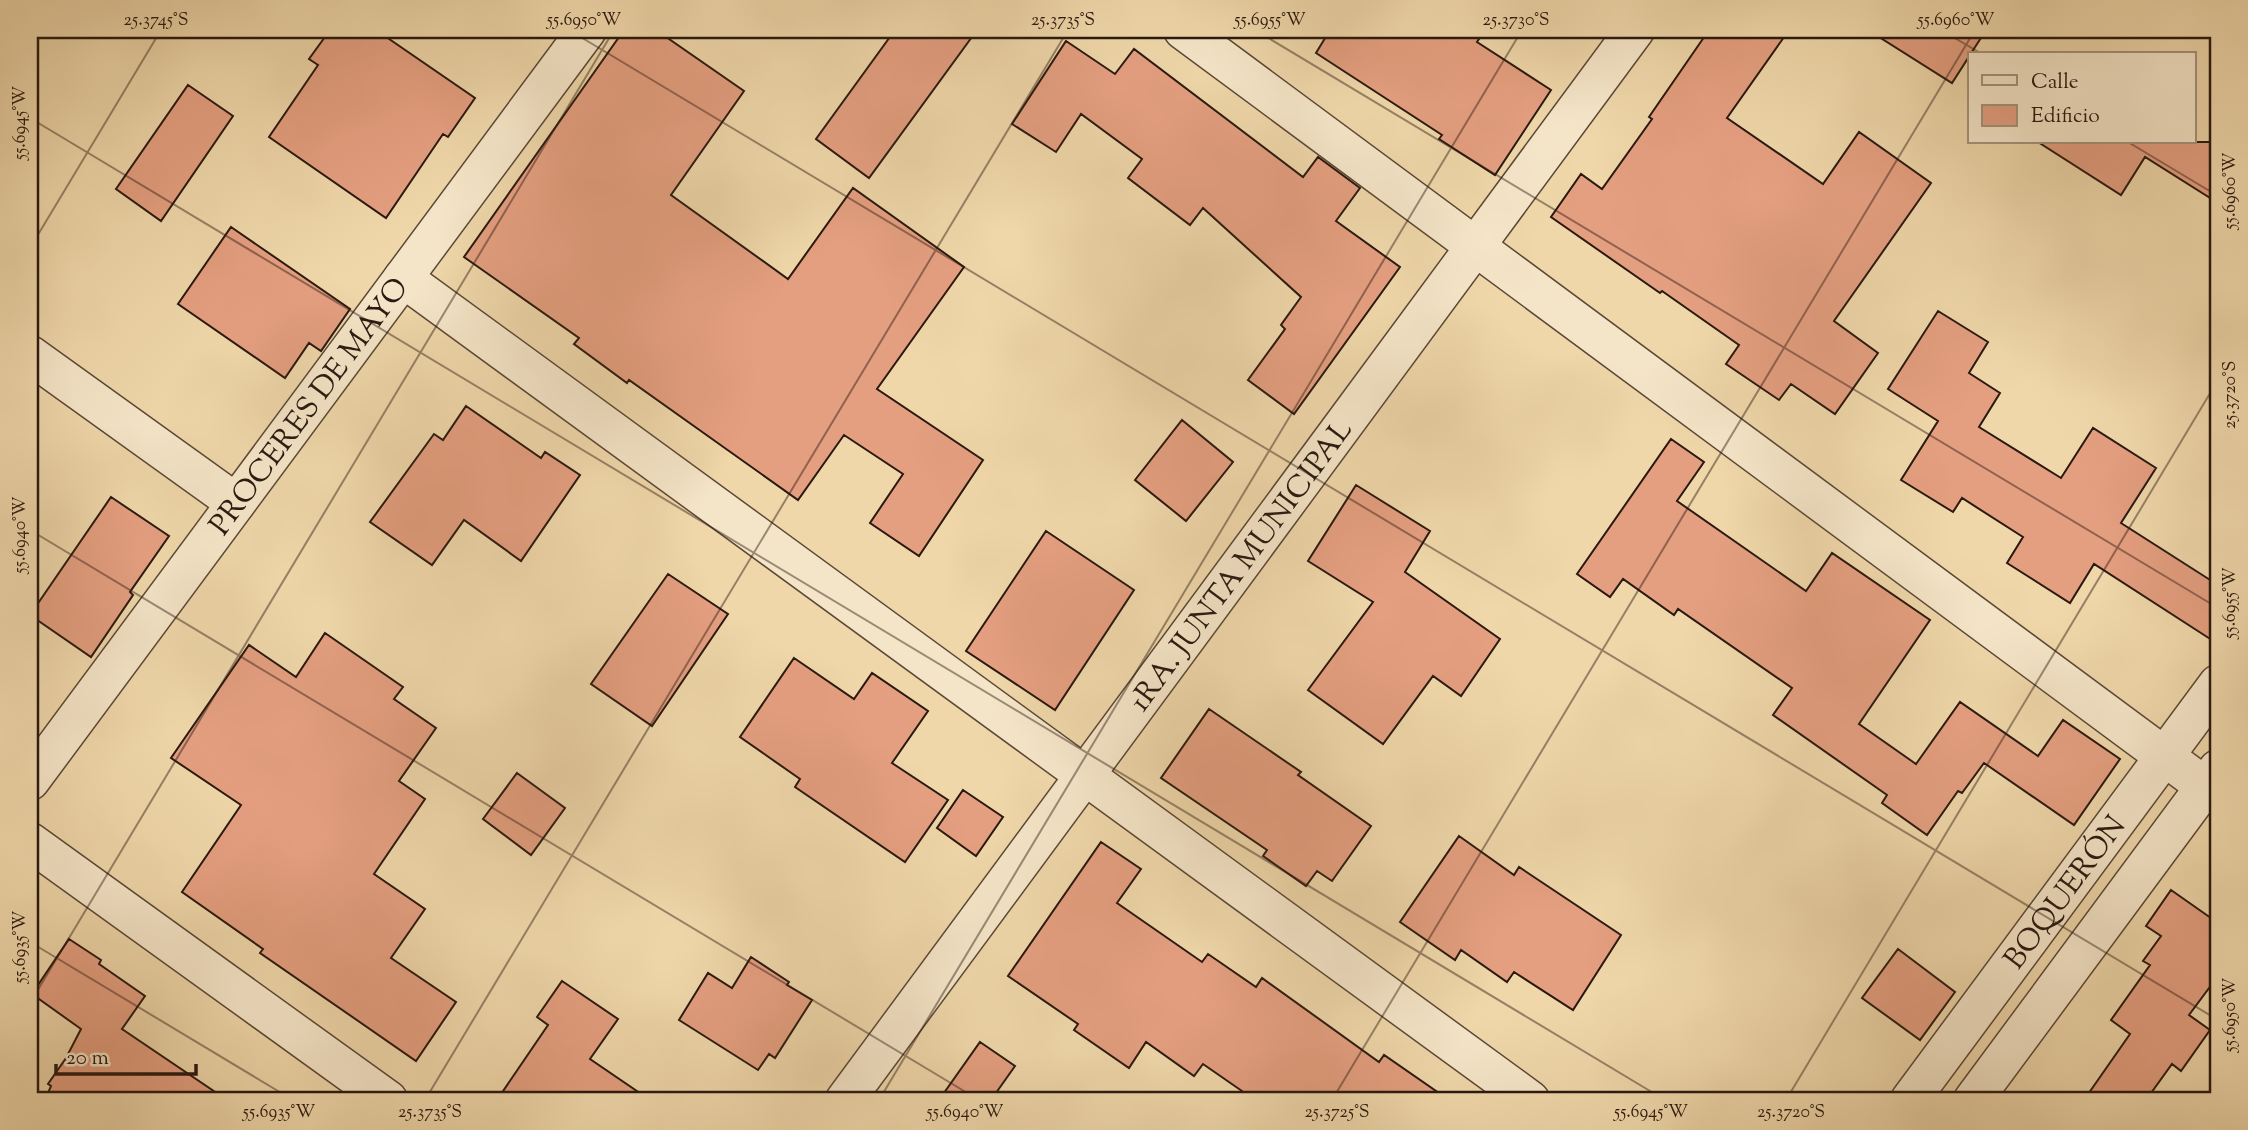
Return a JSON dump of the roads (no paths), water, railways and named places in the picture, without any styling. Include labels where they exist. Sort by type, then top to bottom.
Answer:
[{"type":"street","name":"PROCERES DE MAYO","points":[[30,781],[587,30]]},
{"type":"street","points":[[1184,30],[2165,756],[2214,784]]},
{"type":"street","name":"1RA. JUNTA MUNICIPAL","points":[[845,1100],[1635,30]]},
{"type":"street","points":[[403,278],[1530,1100]]},
{"type":"street","points":[[30,355],[236,503]]},
{"type":"street","name":"BOQUERÓN","points":[[1910,1100],[2218,684]]},
{"type":"street","name":"BOQUERÓN","points":[[1973,1100],[2214,784]]},
{"type":"street","points":[[30,842],[388,1100]]}]
